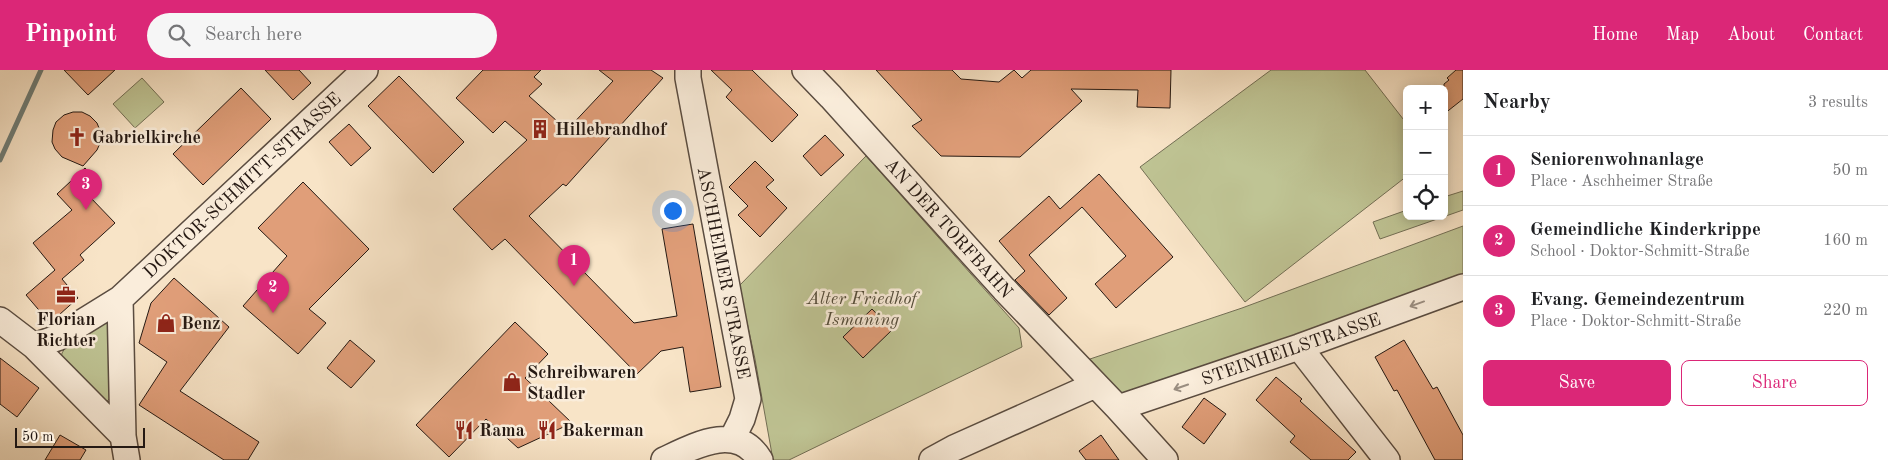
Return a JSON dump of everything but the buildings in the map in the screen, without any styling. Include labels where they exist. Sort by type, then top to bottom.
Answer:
[{"type":"street","name":"DOKTOR-SCHMITT-STRASSE","points":[[34,346],[57,338],[120,299],[365,70]]},
{"type":"street","name":"ASCHHEIMER STRASSE","points":[[688,70],[748,399],[742,419],[732,439]]},
{"type":"street","name":"AN DER TORFBAHN","points":[[804,70],[831,97],[1004,289],[1165,460]]},
{"type":"street","name":"STEINHEILSTRASSE","points":[[1118,408],[1300,347],[1463,288]]},
{"type":"street","points":[[120,299],[125,448]]},
{"type":"street","points":[[0,320],[34,346],[125,448]]},
{"type":"street","points":[[1300,347],[1387,460]]},
{"type":"street","points":[[932,460],[954,448],[1095,385]]},
{"type":"street","points":[[664,460],[714,440],[732,439],[748,446],[760,460]]},
{"type":"green space","points":[[1271,70],[1365,70],[1403,119],[1403,179],[1245,302],[1140,167]]},
{"type":"green space","points":[[142,78],[164,102],[135,128],[113,104]]},
{"type":"green space","name":"Alter Friedhof Ismaning","points":[[866,156],[1019,328],[1022,347],[789,460],[773,460],[755,359],[739,286]]},
{"type":"green space","points":[[1463,191],[1463,210],[1448,215],[1448,196]]},
{"type":"green space","points":[[1403,211],[1403,220],[1434,220],[1380,239],[1373,222]]},
{"type":"green space","points":[[1463,226],[1463,281],[1124,398],[1090,359],[1242,308]]},
{"type":"green space","points":[[102,321],[109,322],[112,396],[107,401],[102,401],[61,359],[65,348]]},
{"type":"waterway","points":[[0,160],[41,70]]},
{"type":"place","name":"Hillebrandhof","points":[[540,129]]},
{"type":"place","name":"Gabrielkirche","points":[[77,137]]},
{"type":"place","name":"Evang. Gemeindezentrum","points":[[86,210]]},
{"type":"place","name":"Seniorenwohnanlage","points":[[574,286]]},
{"type":"place","name":"Florian Richter","points":[[66,295]]},
{"type":"place","name":"Gemeindliche Kinderkrippe","points":[[273,313]]},
{"type":"place","name":"Benz","points":[[166,323]]},
{"type":"place","name":"Schreibwaren Stadler","points":[[512,382]]},
{"type":"place","name":"Rama","points":[[464,430]]},
{"type":"place","name":"Bakerman","points":[[547,430]]}]
